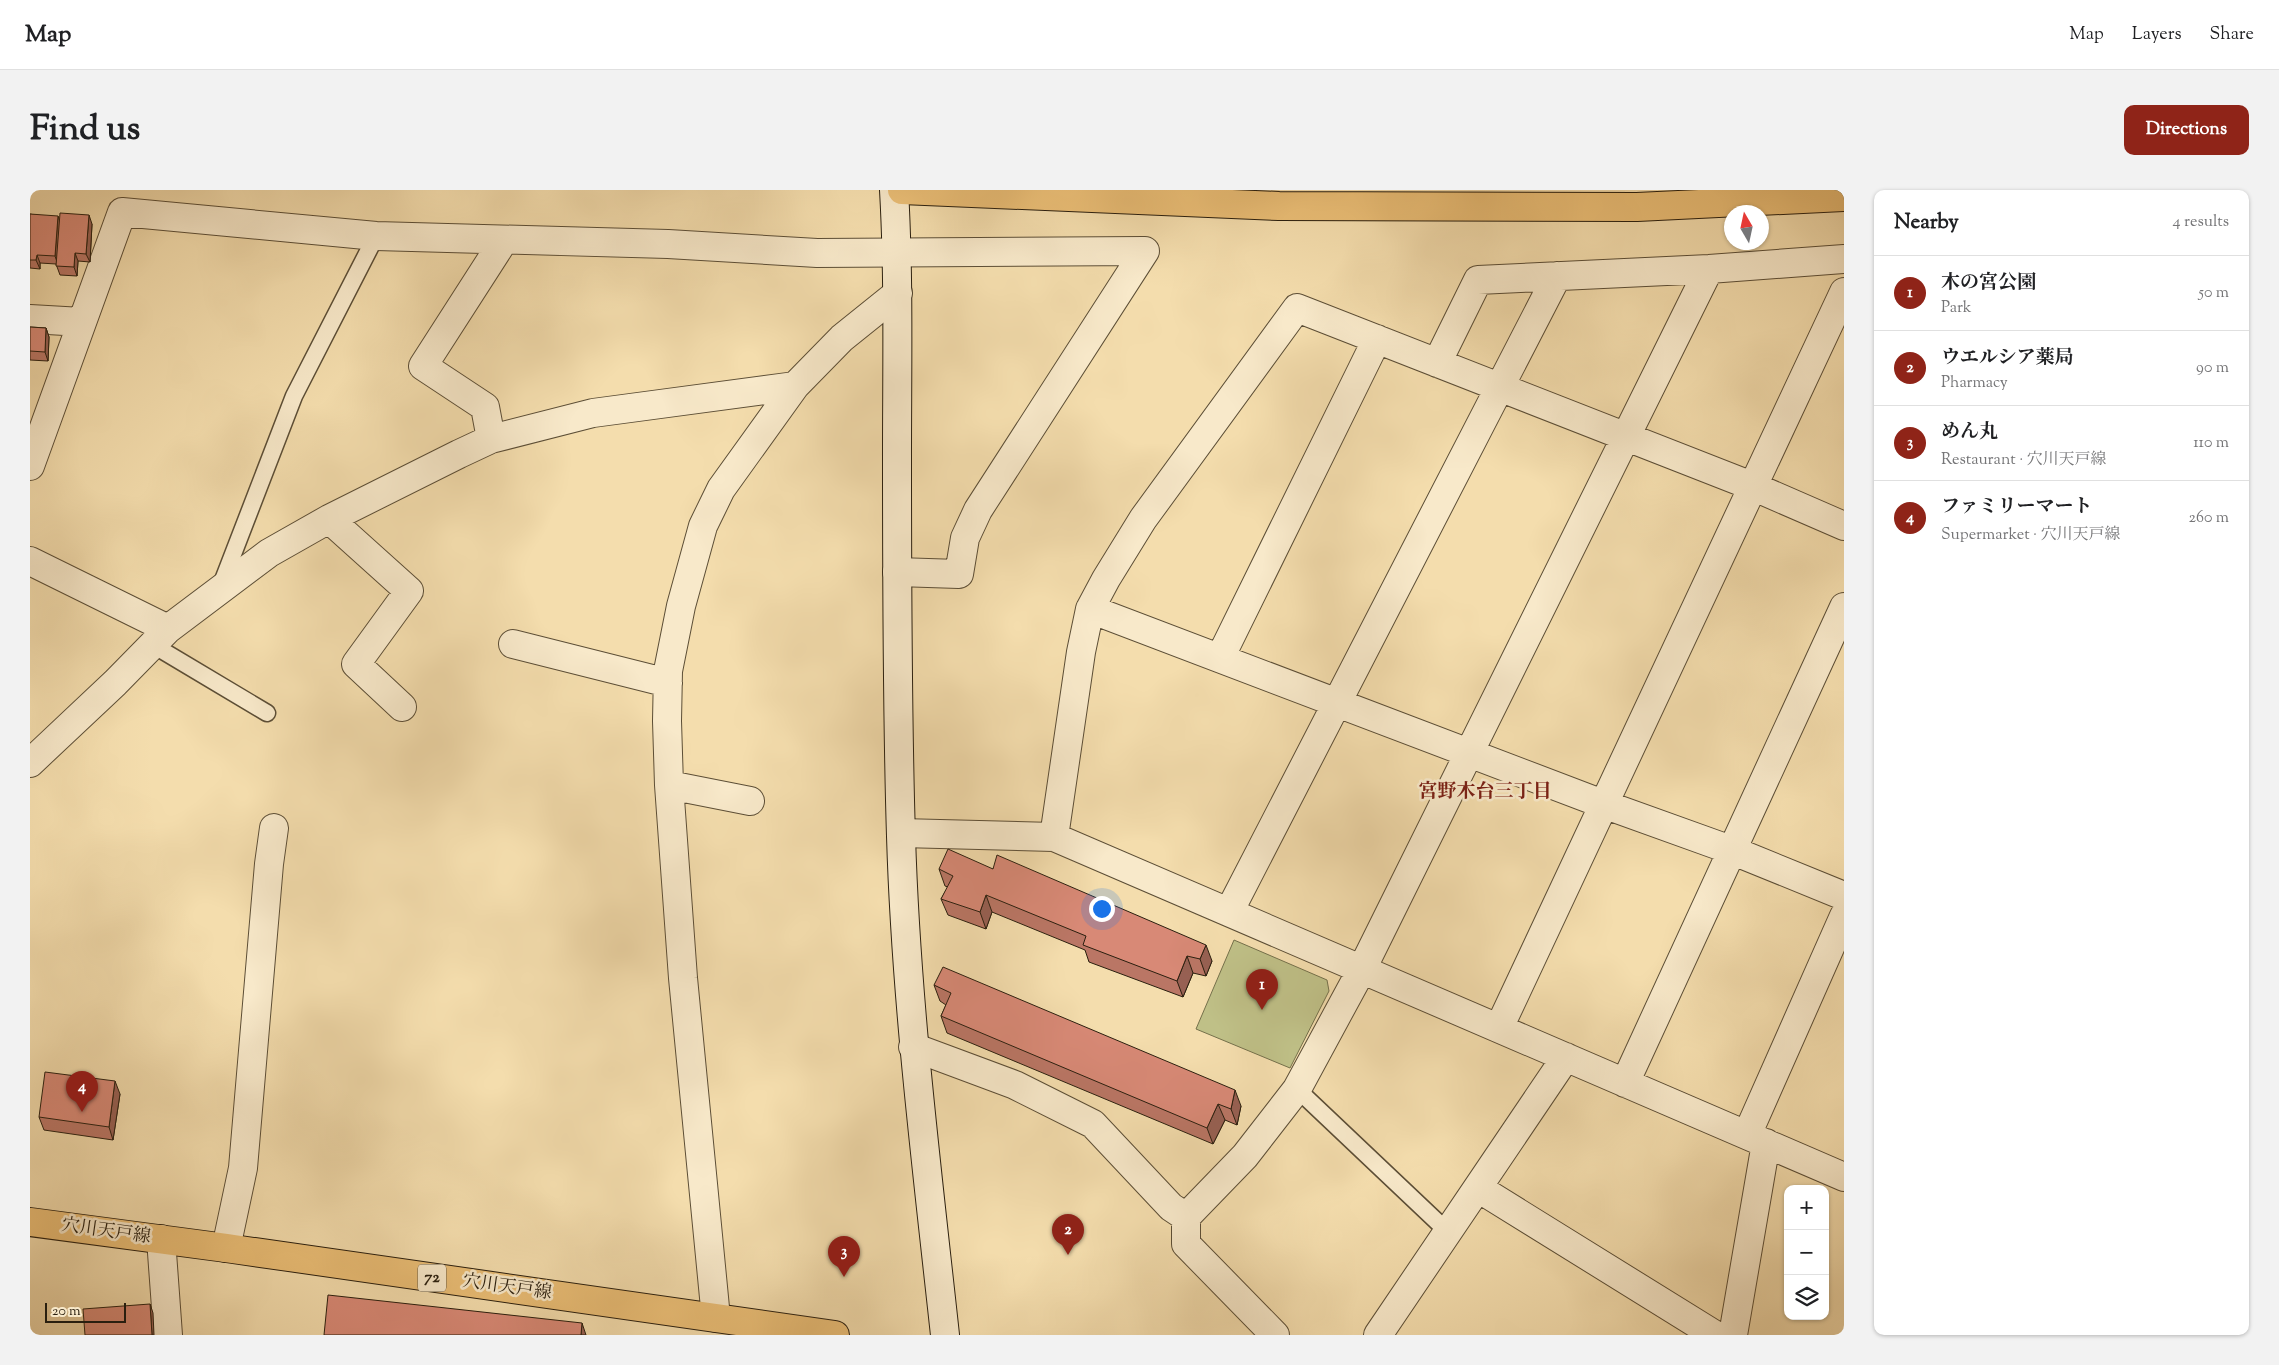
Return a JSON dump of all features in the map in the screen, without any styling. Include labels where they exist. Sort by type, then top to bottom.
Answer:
[{"type":"main road","points":[[902,190],[1279,206],[1637,207],[1844,197]]},
{"type":"main road","name":"穴川天戸線","points":[[30,1222],[835,1335]]},
{"type":"street","points":[[894,190],[898,253],[897,572],[905,952],[913,1046],[945,1335]]},
{"type":"street","points":[[32,453],[122,212],[376,236],[668,244],[817,253],[1144,251],[978,510],[966,538],[959,574],[897,572]]},
{"type":"street","points":[[492,439],[485,407],[423,366],[504,240]]},
{"type":"street","points":[[1436,363],[1478,280],[1709,269],[1844,259]]},
{"type":"street","points":[[1275,1335],[1186,1244],[1186,1217],[1245,1156],[1297,1089],[1362,970],[1709,269]]},
{"type":"street","points":[[1229,912],[1557,276]]},
{"type":"street","points":[[1499,1028],[1844,292]]},
{"type":"street","points":[[716,1318],[684,978],[669,785],[666,721],[668,671],[681,606],[703,526],[721,490],[795,386],[842,338],[898,293]]},
{"type":"street","points":[[1054,837],[1081,652],[1090,609],[1143,519],[1297,308],[1752,486],[1844,526]]},
{"type":"street","points":[[30,319],[82,322]]},
{"type":"street","points":[[1220,658],[1377,339]]},
{"type":"street","points":[[30,763],[161,637],[269,553],[329,519],[492,439],[593,413],[795,386]]},
{"type":"street","points":[[329,519],[409,591],[356,664],[402,707]]},
{"type":"street","points":[[30,561],[161,637]]},
{"type":"street","points":[[1625,1083],[1844,607]]},
{"type":"street","points":[[1090,609],[1469,754],[1731,850],[1844,896]]},
{"type":"street","points":[[513,644],[668,683]]},
{"type":"street","points":[[669,785],[750,801]]},
{"type":"street","points":[[226,1248],[243,1168],[269,864],[274,828]]},
{"type":"street","points":[[901,833],[1054,837],[1844,1177]]},
{"type":"street","points":[[1733,1335],[1756,1139],[1844,916]]},
{"type":"street","points":[[913,1046],[1015,1086],[1093,1124],[1171,1207],[1186,1217]]},
{"type":"street","points":[[1378,1335],[1566,1057]]},
{"type":"street","points":[[1478,1188],[1715,1335]]},
{"type":"street","points":[[161,1239],[168,1335]]},
{"type":"lane","points":[[219,590],[294,396],[376,236]]},
{"type":"lane","points":[[161,637],[267,713]]},
{"type":"lane","points":[[1297,1089],[1448,1232]]},
{"type":"green space","points":[[1234,940],[1327,980],[1329,991],[1290,1068],[1196,1029]]},
{"type":"building","points":[[60,213],[89,215],[86,254],[75,253],[74,267],[56,266]]},
{"type":"building","points":[[30,214],[58,216],[55,256],[37,255],[36,260],[30,260]]},
{"type":"building","points":[[30,327],[46,328],[45,352],[30,351]]},
{"type":"building","points":[[948,849],[993,869],[997,855],[1206,945],[1200,959],[1187,956],[1177,981],[1083,945],[1086,936],[986,895],[980,912],[941,899],[953,876],[939,869]]},
{"type":"building","points":[[943,967],[1235,1090],[1231,1109],[1218,1104],[1207,1128],[941,1016],[951,993],[934,985]]},
{"type":"building","points":[[45,1072],[115,1081],[109,1127],[39,1117]]},
{"type":"building","points":[[328,1295],[582,1323],[581,1335],[324,1335]]},
{"type":"building","points":[[150,1304],[152,1335],[85,1335],[83,1309]]},
{"type":"place","name":"木の宮公園","points":[[1262,1010]]},
{"type":"place","name":"ファミリーマート","points":[[82,1112]]},
{"type":"place","name":"ウエルシア薬局","points":[[1068,1255]]},
{"type":"place","name":"めん丸","points":[[844,1277]]},
{"type":"district","name":"宮野木台三丁目","points":[[1485,792]]}]
